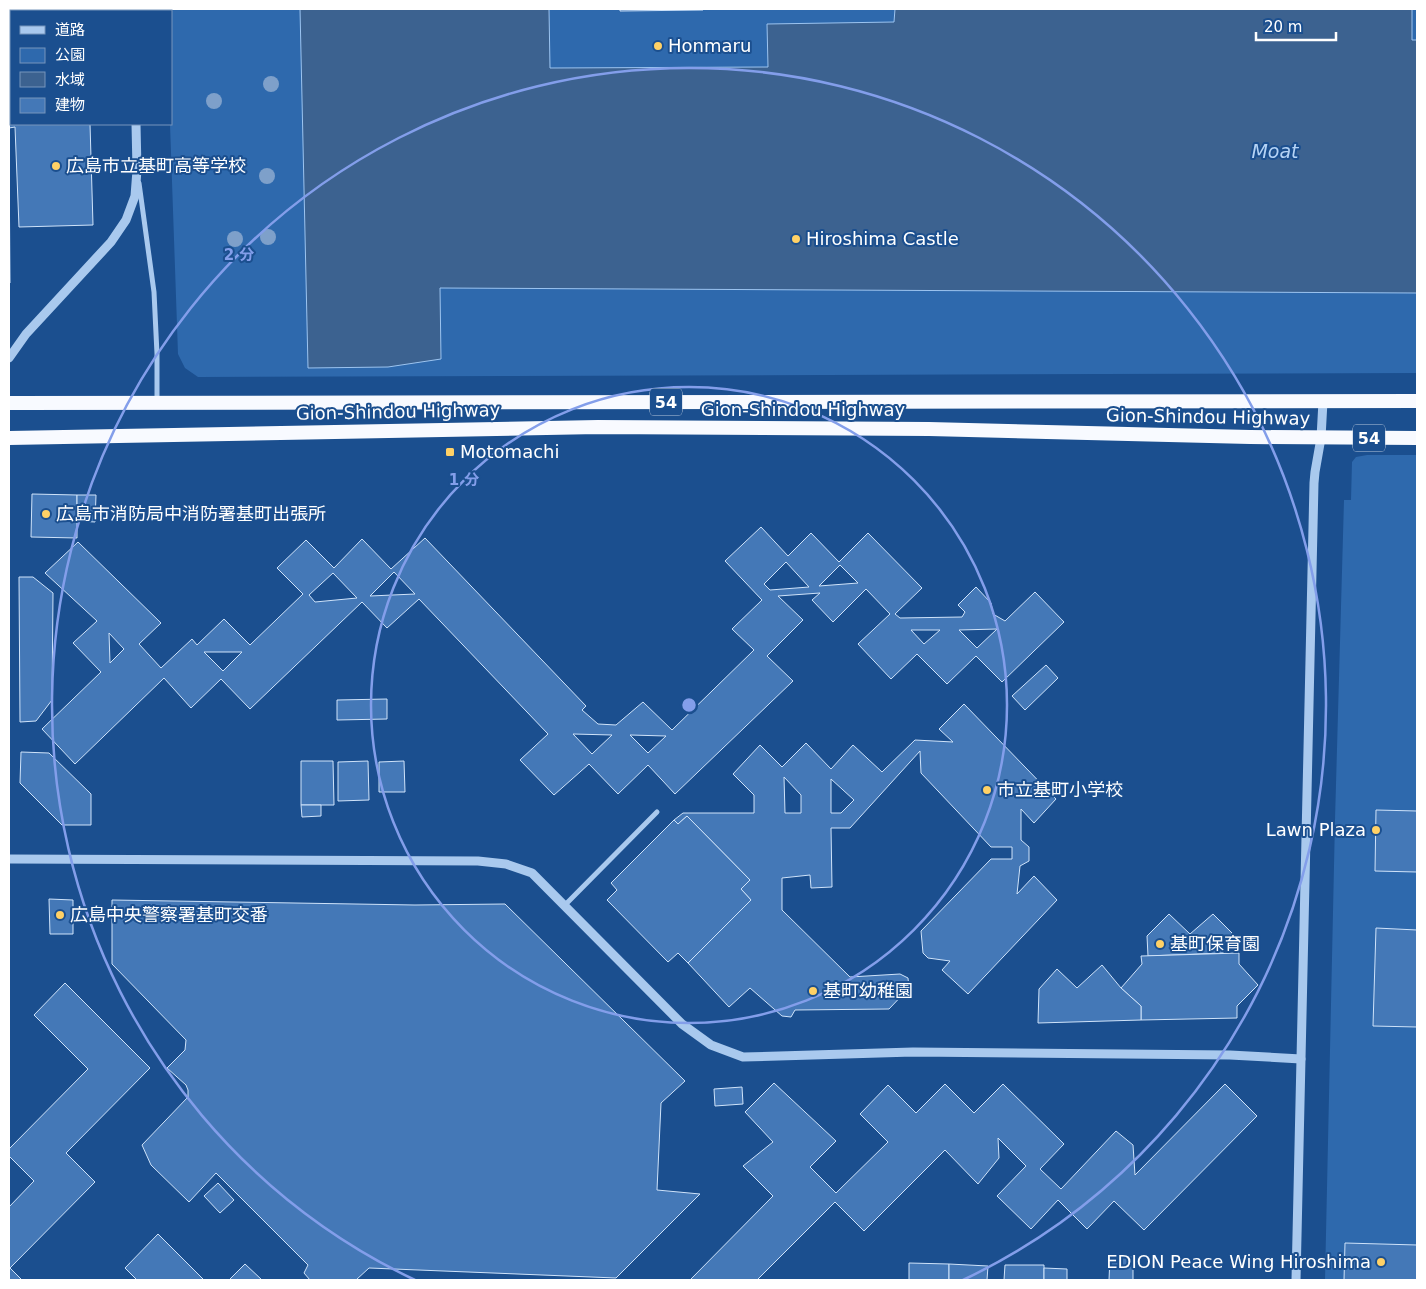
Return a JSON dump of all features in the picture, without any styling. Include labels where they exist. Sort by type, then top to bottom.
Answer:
[{"type":"highway","name":"Gion-Shindou Highway","points":[[9,403],[1417,401]]},
{"type":"highway","name":"Gion-Shindou Highway","points":[[9,438],[608,427],[929,429],[1321,438],[1417,438]]},
{"type":"street","points":[[9,358],[26,334],[111,242],[126,220],[135,196],[137,170],[136,125]]},
{"type":"street","points":[[137,170],[154,292],[157,402]]},
{"type":"street","points":[[1296,1280],[1315,478],[1321,438],[1323,401]]},
{"type":"street","points":[[564,906],[657,812]]},
{"type":"street","points":[[9,859],[478,860],[506,864],[532,873],[682,1024],[711,1045],[743,1057],[913,1052],[1230,1055],[1301,1059]]},
{"type":"green space","name":"Moat","points":[[1417,9],[1417,373],[198,377],[185,368],[178,354],[170,125],[172,125],[172,10],[167,10]]},
{"type":"green space","name":"Lawn Plaza","points":[[1367,455],[1417,455],[1417,1280],[1325,1280],[1344,500],[1351,500],[1352,462],[1356,457]]},
{"type":"water","name":"Moat","points":[[300,9],[549,9],[550,68],[768,67],[767,24],[894,22],[895,9],[1412,9],[1412,40],[1417,40],[1417,293],[440,288],[441,359],[388,367],[308,368]]},
{"type":"building","name":"広島市立基町高等学校","points":[[9,9],[86,9],[10,10],[10,125],[90,125],[93,225],[19,227],[15,127],[9,128]]},
{"type":"building","points":[[620,9],[703,9],[703,10],[620,11]]},
{"type":"building","points":[[9,146],[10,283],[9,284]]},
{"type":"building","points":[[32,494],[77,495],[77,538],[31,537]]},
{"type":"building","points":[[77,495],[96,495],[95,522],[77,521]]},
{"type":"building","points":[[761,527],[788,556],[811,533],[839,562],[868,533],[922,588],[895,614],[900,618],[962,617],[965,612],[958,605],[976,587],[991,603],[993,614],[1005,621],[1035,592],[1064,622],[1002,682],[976,656],[947,684],[917,654],[891,679],[858,644],[890,614],[866,589],[833,622],[812,600],[820,593],[778,596],[803,620],[767,656],[793,681],[675,794],[648,765],[618,794],[589,764],[554,795],[520,760],[548,734],[419,599],[387,628],[362,602],[250,709],[221,679],[191,708],[164,678],[75,764],[42,729],[101,672],[73,643],[97,621],[45,573],[78,542],[161,623],[139,644],[161,668],[192,639],[197,645],[224,619],[250,645],[303,594],[277,568],[306,540],[334,568],[362,539],[391,569],[425,538],[586,706],[582,710],[598,724],[616,725],[643,702],[672,730],[754,650],[732,629],[762,600],[725,561]],"holes":[[[786,562],[809,587],[770,590],[764,584]],[[840,565],[858,583],[819,586]],[[394,572],[415,594],[370,596]],[[333,573],[357,598],[315,602],[309,595]],[[997,629],[977,648],[959,630]],[[911,630],[940,630],[924,644]],[[109,633],[124,649],[110,663]],[[204,652],[242,652],[223,671]],[[573,734],[612,735],[592,754]],[[630,735],[666,736],[648,753]]]},
{"type":"building","points":[[19,577],[33,577],[53,593],[52,700],[36,721],[20,722]]},
{"type":"building","points":[[1046,665],[1058,678],[1025,710],[1012,696]]},
{"type":"building","points":[[387,699],[387,719],[337,720],[337,700]]},
{"type":"building","points":[[964,704],[1056,799],[1034,823],[1021,809],[1021,840],[1029,847],[1029,861],[1020,866],[1017,894],[1034,876],[1057,900],[968,994],[942,970],[950,961],[928,958],[923,953],[921,931],[991,859],[1012,859],[1012,847],[991,847],[921,773],[920,751],[850,828],[831,828],[832,887],[811,888],[810,875],[782,878],[782,910],[850,977],[900,974],[908,978],[909,988],[889,1009],[795,1010],[791,1017],[782,1016],[750,988],[729,1007],[688,963],[751,900],[741,889],[750,880],[687,816],[678,824],[674,820],[683,813],[754,813],[754,795],[733,774],[760,745],[782,767],[806,743],[831,769],[853,745],[882,772],[915,740],[953,742],[939,729]],"holes":[[[784,777],[801,795],[801,813],[785,813]],[[831,779],[854,800],[841,813],[831,813]]]},
{"type":"building","points":[[21,752],[49,753],[91,794],[91,825],[62,825],[20,783]]},
{"type":"building","points":[[301,761],[333,761],[334,805],[301,805]]},
{"type":"building","points":[[368,761],[369,800],[338,801],[338,762]]},
{"type":"building","points":[[404,761],[405,792],[379,792],[379,762]]},
{"type":"building","points":[[301,805],[321,805],[321,816],[302,817]]},
{"type":"building","points":[[1376,810],[1417,811],[1417,872],[1375,871]]},
{"type":"building","points":[[687,816],[750,880],[741,889],[751,900],[688,963],[678,953],[668,962],[607,900],[617,890],[611,883],[674,820],[678,824]]},
{"type":"building","points":[[49,899],[73,900],[73,934],[50,934]]},
{"type":"building","points":[[112,900],[415,905],[505,904],[685,1081],[661,1103],[657,1190],[700,1194],[616,1278],[369,1268],[356,1280],[310,1280],[304,1273],[308,1265],[216,1173],[189,1202],[151,1165],[142,1145],[188,1097],[186,1085],[167,1068],[185,1050],[186,1040],[112,964]]},
{"type":"building","points":[[1169,914],[1190,934],[1213,914],[1232,933],[1221,947],[1223,953],[1148,956],[1147,936]]},
{"type":"building","points":[[1376,928],[1417,930],[1417,1027],[1373,1026]]},
{"type":"building","points":[[1239,953],[1239,964],[1258,985],[1237,1006],[1237,1018],[1141,1020],[1141,1006],[1121,988],[1142,964],[1141,956]]},
{"type":"building","points":[[1102,965],[1121,988],[1141,1006],[1141,1020],[1038,1023],[1039,989],[1057,969],[1077,988]]},
{"type":"building","points":[[65,983],[150,1068],[66,1153],[95,1182],[10,1268],[22,1280],[9,1280],[9,1207],[34,1181],[9,1156],[9,1149],[88,1069],[34,1015]]},
{"type":"building","points":[[774,1083],[836,1141],[810,1167],[836,1193],[888,1142],[860,1114],[888,1085],[916,1113],[945,1084],[974,1113],[1003,1084],[1064,1144],[1040,1169],[1061,1189],[1116,1131],[1133,1145],[1135,1175],[1225,1084],[1257,1116],[1144,1230],[1114,1201],[1087,1229],[1058,1200],[1031,1229],[997,1196],[1026,1166],[998,1138],[999,1158],[978,1184],[945,1150],[864,1231],[835,1202],[757,1280],[690,1280],[773,1196],[743,1166],[773,1142],[745,1112]]},
{"type":"building","points":[[742,1087],[743,1104],[715,1106],[714,1089]]},
{"type":"building","points":[[218,1183],[234,1200],[220,1213],[204,1196]]},
{"type":"building","points":[[158,1234],[204,1280],[137,1280],[125,1268]]},
{"type":"building","name":"EDION Peace Wing Hiroshima","points":[[1345,1243],[1417,1245],[1417,1280],[1344,1280]]},
{"type":"building","points":[[1110,1257],[1133,1257],[1133,1280],[1109,1280]]},
{"type":"building","points":[[909,1263],[949,1264],[949,1280],[909,1280]]},
{"type":"building","points":[[245,1264],[262,1280],[229,1280]]},
{"type":"building","points":[[949,1264],[988,1266],[987,1280],[949,1280]]},
{"type":"building","points":[[1005,1265],[1044,1265],[1044,1280],[1004,1280]]},
{"type":"building","points":[[1044,1268],[1067,1269],[1067,1280],[1044,1280]]},
{"type":"place","name":"Honmaru","points":[[658,46]]},
{"type":"place","name":"広島市立基町高等学校","points":[[56,166]]},
{"type":"place","name":"Hiroshima Castle","points":[[796,239]]},
{"type":"place","name":"Motomachi","points":[[450,452]]},
{"type":"place","name":"広島市消防局中消防署基町出張所","points":[[46,514]]},
{"type":"place","name":"市立基町小学校","points":[[987,790]]},
{"type":"place","name":"Lawn Plaza","points":[[1376,830]]},
{"type":"place","name":"広島中央警察署基町交番","points":[[60,915]]},
{"type":"place","name":"基町保育園","points":[[1160,944]]},
{"type":"place","name":"基町幼稚園","points":[[813,991]]},
{"type":"place","name":"EDION Peace Wing Hiroshima","points":[[1381,1262]]}]
